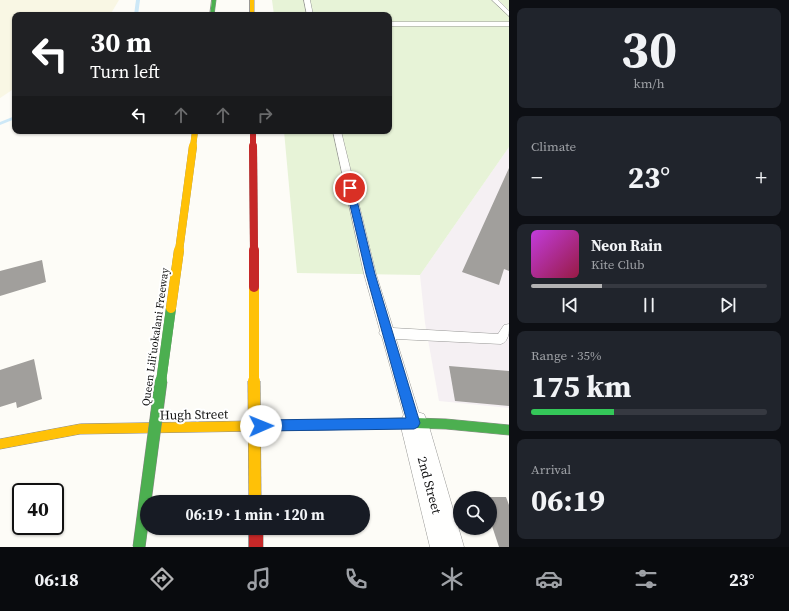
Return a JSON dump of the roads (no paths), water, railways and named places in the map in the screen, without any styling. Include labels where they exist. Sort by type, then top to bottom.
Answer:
[{"type":"main road","points":[[212,12],[214,0]]},
{"type":"main road","points":[[252,0],[252,12]]},
{"type":"main road","name":"Queen Liliʻuokalani Freeway","points":[[138,547],[195,134]]},
{"type":"main road","points":[[253,134],[255,495]]},
{"type":"main road","name":"Hugh Street","points":[[0,444],[80,429],[414,423],[446,424],[509,430]]},
{"type":"main road","points":[[256,535],[256,547]]},
{"type":"street","name":"2nd Street","points":[[414,423],[447,547]]},
{"type":"lane","points":[[307,0],[309,12]]},
{"type":"lane","points":[[495,0],[509,14]]},
{"type":"lane","points":[[392,24],[509,24]]},
{"type":"lane","points":[[337,134],[370,274],[414,423]]},
{"type":"lane","points":[[386,332],[501,339],[509,329]]},
{"type":"waterway","points":[[136,12],[138,0]]},
{"type":"waterway","points":[[0,124],[12,118]]}]
